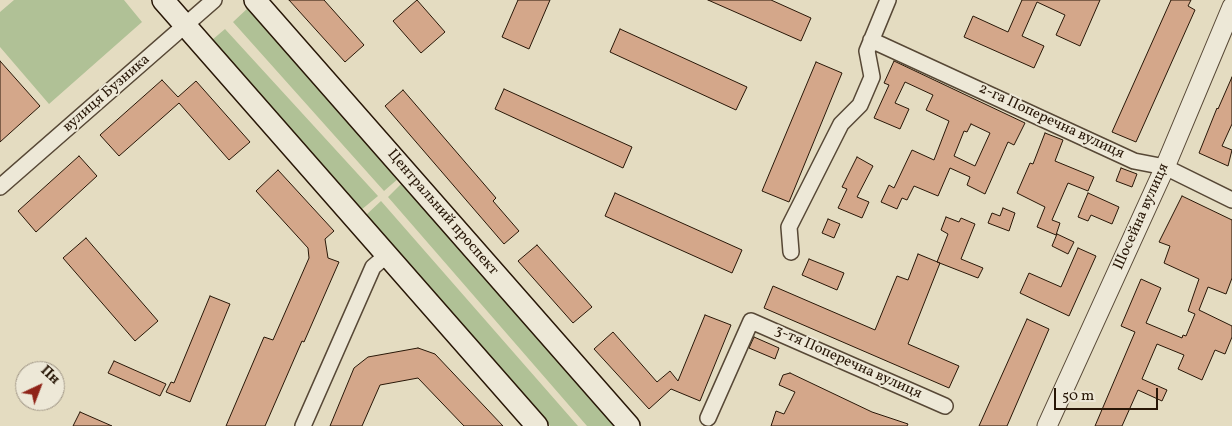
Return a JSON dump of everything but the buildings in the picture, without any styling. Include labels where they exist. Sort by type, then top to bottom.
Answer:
[{"type":"main road","points":[[163,0],[537,426]]},
{"type":"main road","name":"Центральний проспект","points":[[255,0],[630,426]]},
{"type":"street","name":"вулиця Бузника","points":[[0,187],[214,0]]},
{"type":"street","points":[[791,252],[789,227],[841,124],[860,105],[872,77],[867,51],[888,0]]},
{"type":"street","name":"Шосейна вулиця","points":[[1047,426],[1165,167],[1232,7]]},
{"type":"street","name":"2-га Поперечна вулиця","points":[[871,40],[1134,161],[1165,167],[1232,200]]},
{"type":"street","points":[[303,426],[373,267],[387,255]]},
{"type":"street","name":"3-тя Поперечна вулиця","points":[[708,418],[751,321],[945,406]]},
{"type":"green space","points":[[14,0],[124,0],[142,22],[49,104],[0,47],[0,12]]},
{"type":"green space","points":[[249,7],[399,178],[384,191],[233,22]]},
{"type":"green space","points":[[225,29],[378,196],[361,210],[212,40]]},
{"type":"green space","points":[[403,182],[618,426],[587,426],[388,197]]},
{"type":"green space","points":[[381,201],[578,426],[550,426],[366,215]]}]
